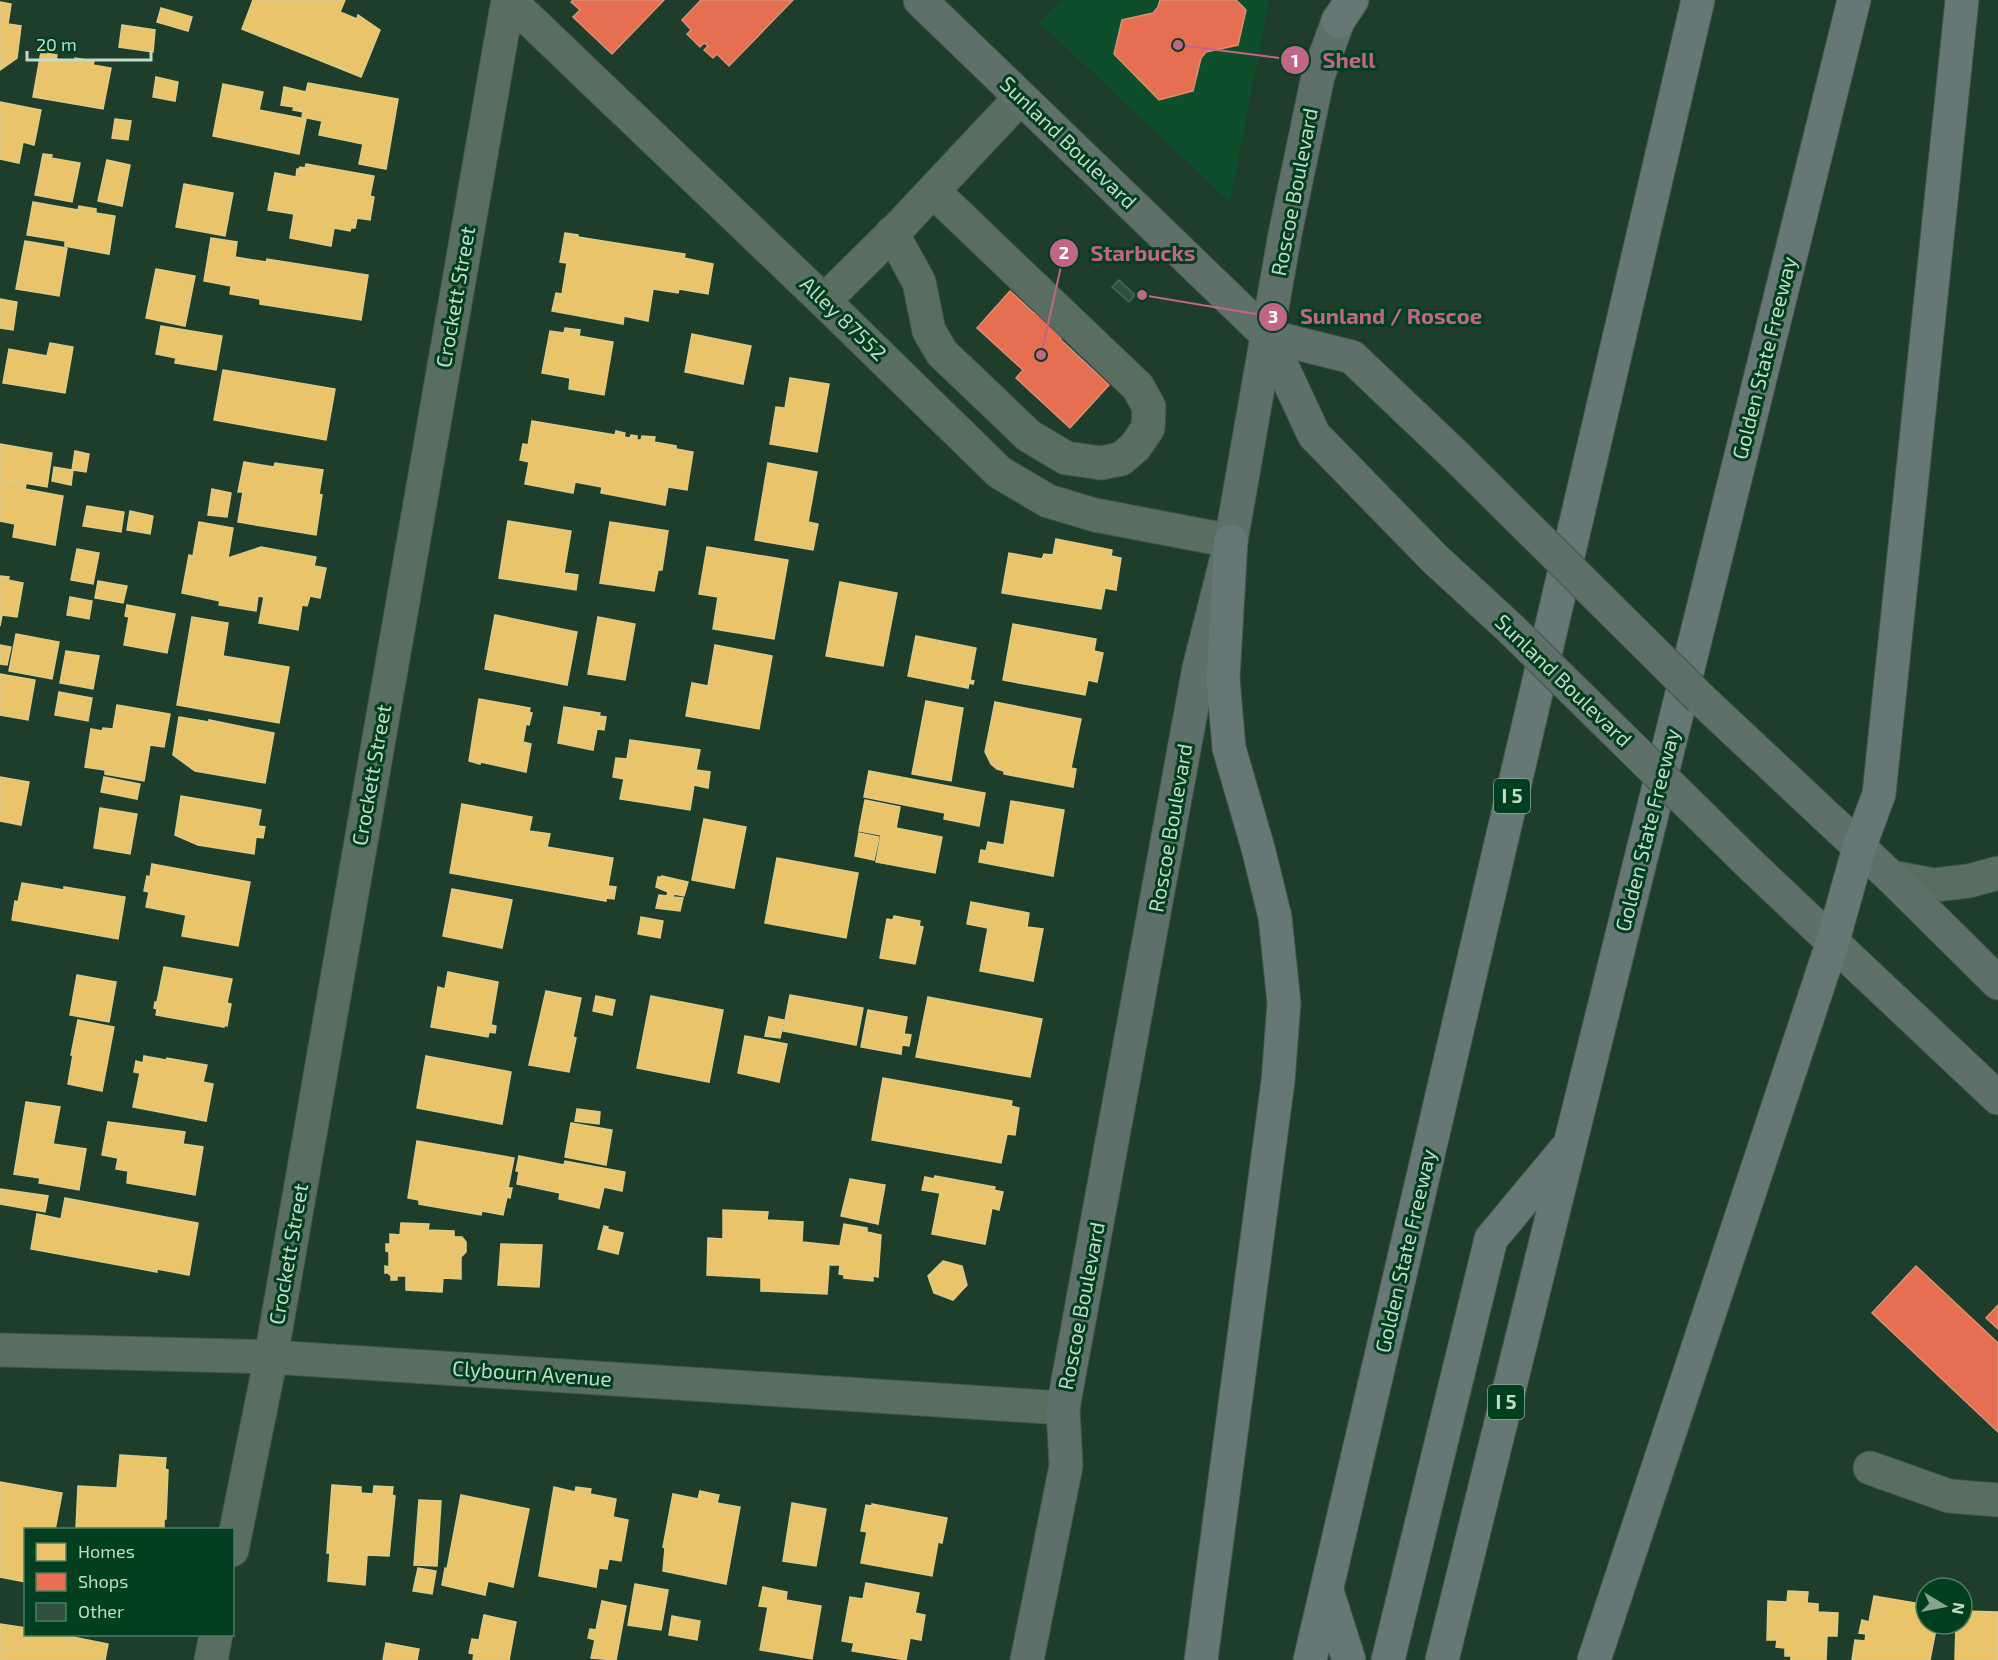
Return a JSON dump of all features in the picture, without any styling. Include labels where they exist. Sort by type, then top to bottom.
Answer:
[{"type":"highway","name":"Golden State Freeway","points":[[1310,1660],[1698,0]]},
{"type":"highway","name":"Golden State Freeway","points":[[1442,1660],[1854,0]]},
{"type":"highway","points":[[1594,1660],[1832,944],[1859,848],[1879,794],[1962,0]]},
{"type":"highway","points":[[1201,1660],[1278,1081],[1284,1003],[1275,917],[1229,748],[1223,679],[1231,541]]},
{"type":"highway","points":[[1388,1660],[1491,1239],[1570,1144]]},
{"type":"highway","points":[[1327,1591],[1349,1660]]},
{"type":"main road","name":"Sunland Boulevard","points":[[920,0],[1268,336],[1314,435],[1435,559],[1511,629],[1832,944],[1998,1098]]},
{"type":"main road","name":"Roscoe Boulevard","points":[[1027,1660],[1066,1466],[1063,1408],[1199,668],[1231,541],[1285,234],[1318,76],[1342,7]]},
{"type":"main road","name":"Sunland Boulevard","points":[[1268,336],[1352,357],[1460,459],[1701,699],[1890,877],[1998,983]]},
{"type":"street","name":"Alley 87552","points":[[509,0],[999,472],[1048,501],[1095,515],[1231,541]]},
{"type":"street","name":"Crockett Street","points":[[234,1540],[271,1357],[509,0]]},
{"type":"street","points":[[824,301],[933,191],[1020,98]]},
{"type":"street","points":[[892,233],[919,282],[929,331],[942,353],[1029,436],[1066,458],[1101,463],[1121,459],[1135,447],[1148,428],[1149,417],[1149,407],[1138,387],[933,191]]},
{"type":"street","points":[[1890,877],[1934,885],[1969,881],[1998,873]]},
{"type":"street","name":"Clybourn Avenue","points":[[0,1350],[271,1357],[1063,1408]]},
{"type":"street","points":[[1870,1468],[1949,1496],[1998,1500]]},
{"type":"street","points":[[211,1660],[216,1636]]},
{"type":"shaded area","points":[[1063,0],[1269,0],[1230,202],[1039,22]]},
{"type":"building: Homes","points":[[253,0],[345,0],[340,12],[357,19],[358,15],[380,30],[361,77],[242,29]]},
{"type":"building: Homes","points":[[0,2],[11,4],[8,24],[21,26],[17,58],[0,70]]},
{"type":"building: Homes","points":[[161,8],[192,17],[188,31],[157,22]]},
{"type":"building: Homes","points":[[122,25],[155,30],[153,52],[119,47]]},
{"type":"building: Homes","points":[[41,52],[57,55],[56,59],[74,62],[75,58],[94,61],[93,65],[111,68],[103,109],[33,97]]},
{"type":"building: Homes","points":[[156,77],[178,82],[175,101],[153,97]]},
{"type":"building: Homes","points":[[308,83],[398,99],[386,169],[359,164],[363,144],[319,135],[322,121],[302,117],[303,112],[293,110],[294,107],[281,105],[284,87],[306,92]]},
{"type":"building: Homes","points":[[223,84],[263,92],[259,110],[306,119],[299,154],[213,136]]},
{"type":"building: Homes","points":[[0,102],[41,110],[34,145],[23,142],[19,163],[0,159]]},
{"type":"building: Homes","points":[[115,119],[131,121],[128,140],[112,138]]},
{"type":"building: Homes","points":[[43,154],[52,155],[51,158],[80,163],[72,202],[35,195]]},
{"type":"building: Homes","points":[[107,160],[130,165],[122,206],[98,201]]},
{"type":"building: Homes","points":[[306,164],[374,176],[370,196],[374,197],[370,220],[357,218],[355,228],[351,228],[350,231],[334,228],[331,246],[290,238],[294,214],[268,210],[275,173],[296,177],[297,169],[305,168]]},
{"type":"building: Homes","points":[[184,184],[233,193],[225,236],[176,227]]},
{"type":"building: Homes","points":[[33,202],[78,210],[79,206],[96,209],[96,213],[115,216],[109,254],[65,246],[65,241],[27,235]]},
{"type":"building: Homes","points":[[565,233],[685,254],[684,258],[713,264],[708,294],[679,289],[678,293],[653,289],[648,321],[624,316],[623,324],[552,311],[556,293],[562,294],[567,263],[560,262]]},
{"type":"building: Homes","points":[[211,238],[237,242],[235,257],[266,262],[267,259],[368,275],[361,320],[260,304],[260,299],[230,294],[231,286],[204,281]]},
{"type":"building: Homes","points":[[25,241],[67,248],[59,296],[16,289]]},
{"type":"building: Homes","points":[[156,269],[195,276],[185,326],[146,318]]},
{"type":"building: Homes","points":[[0,299],[17,302],[13,330],[0,328]]},
{"type":"building: Homes","points":[[161,326],[222,336],[216,370],[175,363],[176,358],[156,354]]},
{"type":"building: Homes","points":[[565,328],[580,330],[579,336],[613,342],[604,395],[569,389],[570,378],[542,373],[550,331],[564,333]]},
{"type":"building: Homes","points":[[692,334],[751,346],[743,384],[685,372]]},
{"type":"building: Homes","points":[[50,343],[73,347],[65,393],[3,383],[9,349],[47,356]]},
{"type":"building: Homes","points":[[223,370],[335,389],[326,440],[214,420]]},
{"type":"building: Homes","points":[[790,378],[829,384],[817,452],[770,444],[776,407],[785,408]]},
{"type":"building: Homes","points":[[532,421],[615,435],[616,431],[625,433],[624,437],[637,436],[637,440],[641,440],[642,436],[655,437],[654,442],[693,452],[687,490],[668,487],[665,505],[601,493],[602,487],[575,482],[573,493],[525,484],[529,462],[520,460],[523,444],[528,445]]},
{"type":"building: Homes","points":[[0,444],[52,453],[47,487],[0,479]]},
{"type":"building: Homes","points":[[75,451],[89,454],[86,472],[73,470],[71,485],[52,481],[54,467],[72,470]]},
{"type":"building: Homes","points":[[244,462],[274,467],[275,463],[323,470],[316,535],[238,522],[243,492],[238,492]]},
{"type":"building: Homes","points":[[768,463],[817,472],[808,522],[818,524],[813,550],[755,540]]},
{"type":"building: Homes","points":[[0,479],[26,484],[25,489],[63,496],[55,545],[13,537],[15,524],[0,521]]},
{"type":"building: Homes","points":[[212,489],[231,493],[227,517],[208,515]]},
{"type":"building: Homes","points":[[87,506],[124,512],[121,532],[83,526]]},
{"type":"building: Homes","points":[[130,511],[153,516],[150,534],[127,530]]},
{"type":"building: Homes","points":[[508,521],[571,531],[564,573],[578,575],[576,590],[499,578]]},
{"type":"building: Homes","points":[[199,522],[233,528],[228,558],[261,547],[316,557],[314,566],[326,568],[320,598],[310,596],[307,606],[302,605],[298,630],[259,623],[264,597],[258,596],[256,611],[219,605],[220,601],[182,593],[189,555],[193,556]]},
{"type":"building: Homes","points":[[610,522],[668,531],[662,570],[658,570],[654,591],[600,583]]},
{"type":"building: Homes","points":[[1056,539],[1112,550],[1111,556],[1121,558],[1116,590],[1105,588],[1101,609],[1002,593],[1009,553],[1042,559],[1044,554],[1053,555]]},
{"type":"building: Homes","points":[[707,547],[788,560],[774,639],[713,629],[718,597],[699,594]]},
{"type":"building: Homes","points":[[77,549],[99,553],[93,584],[71,580]]},
{"type":"building: Homes","points":[[0,576],[23,583],[17,617],[2,615],[0,626]]},
{"type":"building: Homes","points":[[98,581],[127,586],[123,603],[95,598]]},
{"type":"building: Homes","points":[[840,582],[897,593],[883,666],[826,656]]},
{"type":"building: Homes","points":[[70,597],[92,601],[89,619],[67,615]]},
{"type":"building: Homes","points":[[127,605],[175,614],[167,653],[124,645],[129,617],[125,616]]},
{"type":"building: Homes","points":[[495,615],[577,632],[567,685],[485,669]]},
{"type":"building: Homes","points":[[192,617],[228,623],[223,656],[289,667],[279,723],[177,705]]},
{"type":"building: Homes","points":[[598,617],[635,624],[625,680],[588,674]]},
{"type":"building: Homes","points":[[1013,624],[1096,639],[1094,651],[1103,653],[1097,682],[1088,680],[1085,695],[1003,680]]},
{"type":"building: Homes","points":[[16,634],[59,642],[52,679],[9,671]]},
{"type":"building: Homes","points":[[916,636],[976,648],[970,680],[974,681],[973,684],[969,683],[968,688],[908,676]]},
{"type":"building: Homes","points":[[0,645],[11,647],[7,665],[0,664]]},
{"type":"building: Homes","points":[[715,645],[772,656],[759,729],[686,716],[692,683],[708,686]]},
{"type":"building: Homes","points":[[66,651],[99,656],[93,689],[60,683]]},
{"type":"building: Homes","points":[[0,674],[35,680],[28,720],[0,715]]},
{"type":"building: Homes","points":[[59,692],[92,698],[88,721],[55,715]]},
{"type":"building: Homes","points":[[479,699],[530,708],[529,712],[532,713],[529,725],[526,724],[523,742],[531,744],[526,772],[469,761]]},
{"type":"building: Homes","points":[[926,701],[963,708],[951,781],[912,774]]},
{"type":"building: Homes","points":[[995,702],[1081,719],[1071,768],[1076,769],[1073,787],[1004,774],[1004,771],[991,764],[985,752]]},
{"type":"building: Homes","points":[[117,705],[170,714],[164,747],[150,745],[144,781],[105,774],[105,770],[85,767],[91,729],[102,731],[103,728],[113,729]]},
{"type":"building: Homes","points":[[564,707],[600,713],[599,716],[606,717],[604,730],[597,729],[593,750],[558,743]]},
{"type":"building: Homes","points":[[179,717],[209,722],[209,720],[274,733],[265,783],[195,771],[173,755]]},
{"type":"building: Homes","points":[[630,740],[700,750],[696,770],[710,772],[708,788],[694,785],[690,810],[620,799],[624,779],[613,777],[616,758],[627,759]]},
{"type":"building: Homes","points":[[869,771],[985,793],[979,826],[944,819],[945,813],[864,797]]},
{"type":"building: Homes","points":[[0,777],[29,782],[21,825],[0,821]]},
{"type":"building: Homes","points":[[104,777],[140,784],[137,799],[101,792]]},
{"type":"building: Homes","points":[[181,796],[261,810],[258,826],[265,827],[263,838],[256,837],[254,854],[198,845],[175,835]]},
{"type":"building: Homes","points":[[865,800],[900,807],[896,828],[942,837],[935,873],[876,862],[881,835],[859,831]]},
{"type":"building: Homes","points":[[1011,801],[1064,810],[1053,876],[979,862],[981,850],[986,851],[988,842],[1004,845]]},
{"type":"building: Homes","points":[[462,804],[532,817],[529,831],[550,834],[547,847],[613,858],[608,886],[616,887],[614,899],[606,898],[606,901],[450,873]]},
{"type":"building: Homes","points":[[100,808],[137,814],[130,854],[94,848]]},
{"type":"building: Homes","points":[[704,819],[746,827],[734,888],[692,880]]},
{"type":"building: Homes","points":[[859,833],[879,837],[874,860],[855,856]]},
{"type":"building: Homes","points":[[777,858],[858,873],[846,938],[765,923]]},
{"type":"building: Homes","points":[[152,864],[250,882],[238,946],[182,936],[186,915],[146,907],[149,892],[144,891]]},
{"type":"building: Homes","points":[[658,877],[688,882],[684,896],[674,894],[673,897],[683,898],[680,911],[656,908],[659,895],[667,896],[668,892],[656,887]]},
{"type":"building: Homes","points":[[22,883],[125,897],[118,939],[12,920],[15,901],[18,902]]},
{"type":"building: Homes","points":[[452,889],[512,900],[502,948],[443,936]]},
{"type":"building: Homes","points":[[971,902],[1029,913],[1027,927],[1043,929],[1033,981],[980,971],[988,928],[967,924]]},
{"type":"building: Homes","points":[[894,916],[920,921],[919,926],[923,927],[915,964],[880,958],[887,919],[893,920]]},
{"type":"building: Homes","points":[[641,917],[663,921],[660,938],[638,934]]},
{"type":"building: Homes","points":[[164,967],[232,979],[227,1003],[231,1004],[227,1026],[156,1015],[155,1002],[157,1002]]},
{"type":"building: Homes","points":[[448,972],[498,982],[491,1025],[496,1026],[495,1033],[489,1032],[488,1037],[431,1027],[438,987],[445,989]]},
{"type":"building: Homes","points":[[77,975],[116,982],[109,1022],[70,1015]]},
{"type":"building: Homes","points":[[546,991],[581,998],[569,1072],[529,1065]]},
{"type":"building: Homes","points":[[790,995],[863,1008],[856,1045],[783,1031]]},
{"type":"building: Homes","points":[[596,996],[615,1000],[612,1015],[593,1011]]},
{"type":"building: Homes","points":[[651,996],[723,1010],[709,1082],[637,1068]]},
{"type":"building: Homes","points":[[928,997],[1042,1019],[1030,1077],[916,1057]]},
{"type":"building: Homes","points":[[868,1010],[907,1017],[904,1034],[911,1035],[909,1046],[902,1045],[901,1054],[861,1047]]},
{"type":"building: Homes","points":[[769,1017],[784,1020],[780,1038],[765,1036]]},
{"type":"building: Homes","points":[[78,1020],[114,1027],[102,1091],[68,1084]]},
{"type":"building: Homes","points":[[745,1036],[787,1044],[779,1082],[738,1073]]},
{"type":"building: Homes","points":[[144,1056],[207,1065],[203,1082],[213,1084],[206,1121],[133,1107],[140,1073],[134,1072],[136,1061],[143,1063]]},
{"type":"building: Homes","points":[[426,1056],[511,1072],[502,1124],[417,1108]]},
{"type":"building: Homes","points":[[883,1078],[1012,1101],[1011,1106],[1019,1108],[1015,1135],[1007,1134],[1001,1163],[872,1140]]},
{"type":"building: Homes","points":[[26,1102],[60,1107],[53,1144],[86,1149],[79,1190],[39,1183],[40,1178],[14,1174]]},
{"type":"building: Homes","points":[[577,1109],[600,1112],[599,1124],[575,1121]]},
{"type":"building: Homes","points":[[108,1122],[185,1132],[183,1144],[203,1147],[195,1195],[127,1183],[128,1171],[116,1169],[118,1158],[102,1155]]},
{"type":"building: Homes","points":[[571,1123],[612,1130],[606,1165],[565,1157]]},
{"type":"building: Homes","points":[[417,1141],[514,1158],[508,1188],[512,1188],[510,1198],[507,1197],[503,1215],[482,1211],[481,1215],[419,1204],[419,1200],[408,1198]]},
{"type":"building: Homes","points":[[519,1156],[564,1165],[565,1161],[625,1172],[622,1191],[604,1187],[599,1208],[559,1199],[560,1193],[517,1184],[519,1171],[516,1171]]},
{"type":"building: Homes","points":[[935,1176],[995,1187],[994,1190],[1003,1192],[999,1210],[992,1208],[985,1244],[932,1234],[940,1193],[922,1190],[925,1177],[934,1179]]},
{"type":"building: Homes","points":[[850,1179],[885,1185],[878,1224],[841,1216]]},
{"type":"building: Homes","points":[[0,1189],[48,1196],[45,1212],[0,1204]]},
{"type":"building: Homes","points":[[65,1198],[198,1223],[189,1275],[157,1269],[157,1272],[31,1249],[37,1214],[61,1219]]},
{"type":"building: Homes","points":[[723,1210],[768,1212],[767,1220],[803,1222],[802,1242],[840,1246],[844,1224],[867,1228],[867,1232],[881,1235],[878,1277],[873,1276],[873,1281],[844,1278],[844,1275],[839,1274],[840,1265],[829,1265],[827,1294],[761,1291],[761,1278],[707,1275],[708,1238],[723,1239]]},
{"type":"building: Homes","points":[[401,1223],[429,1224],[428,1230],[454,1231],[454,1237],[462,1237],[466,1242],[466,1252],[461,1257],[461,1279],[443,1278],[442,1292],[406,1290],[406,1276],[397,1276],[397,1280],[391,1280],[391,1276],[385,1273],[385,1266],[389,1267],[389,1252],[386,1251],[386,1244],[390,1244],[390,1234],[400,1235]]},
{"type":"building: Homes","points":[[604,1226],[623,1233],[618,1254],[598,1249]]},
{"type":"building: Homes","points":[[501,1244],[542,1245],[539,1287],[498,1285]]},
{"type":"building: Homes","points":[[943,1261],[962,1266],[967,1285],[953,1300],[934,1293],[928,1276]]},
{"type":"building: Homes","points":[[120,1455],[166,1458],[165,1469],[168,1470],[164,1528],[76,1528],[78,1486],[117,1488]]},
{"type":"building: Homes","points":[[0,1482],[62,1493],[55,1528],[24,1528],[24,1582],[0,1577]]},
{"type":"building: Homes","points":[[332,1485],[361,1487],[361,1493],[373,1494],[374,1486],[393,1487],[392,1495],[395,1496],[389,1556],[367,1555],[365,1585],[328,1581],[330,1553],[327,1553]]},
{"type":"building: Homes","points":[[554,1487],[575,1492],[576,1487],[591,1489],[590,1494],[616,1499],[613,1517],[628,1520],[621,1561],[609,1559],[607,1569],[599,1568],[596,1587],[539,1576]]},
{"type":"building: Homes","points":[[700,1491],[719,1495],[717,1503],[740,1507],[726,1584],[663,1571],[665,1548],[663,1547],[673,1494],[698,1499]]},
{"type":"building: Homes","points":[[461,1495],[529,1509],[513,1587],[488,1581],[485,1595],[442,1585]]},
{"type":"building: Homes","points":[[419,1500],[441,1501],[437,1566],[414,1565]]},
{"type":"building: Homes","points":[[792,1503],[826,1509],[816,1566],[783,1561]]},
{"type":"building: Homes","points":[[872,1504],[947,1518],[942,1543],[938,1542],[932,1576],[861,1563],[867,1532],[861,1531],[866,1505],[872,1506]]},
{"type":"building: Homes","points":[[418,1568],[436,1571],[432,1594],[413,1591]]},
{"type":"building: Homes","points":[[866,1583],[919,1593],[915,1613],[925,1615],[921,1640],[910,1638],[906,1660],[852,1651],[854,1643],[842,1641],[850,1597],[863,1599]]},
{"type":"building: Homes","points":[[635,1584],[668,1590],[661,1630],[628,1625]]},
{"type":"building: Homes","points":[[763,1587],[787,1592],[786,1600],[821,1606],[812,1659],[760,1650],[768,1607],[759,1606]]},
{"type":"building: Homes","points":[[1788,1591],[1808,1592],[1807,1603],[1818,1604],[1818,1612],[1838,1613],[1837,1636],[1827,1636],[1826,1660],[1791,1660],[1791,1656],[1785,1656],[1785,1648],[1776,1647],[1777,1640],[1767,1640],[1768,1601],[1787,1602]]},
{"type":"building: Homes","points":[[1874,1596],[1914,1603],[1914,1636],[1935,1636],[1930,1660],[1852,1660],[1855,1640],[1865,1641],[1866,1634],[1859,1633],[1862,1620],[1869,1622]]},
{"type":"building: Homes","points":[[602,1601],[626,1606],[616,1660],[591,1658],[595,1640],[588,1638],[590,1629],[596,1630]]},
{"type":"building: Homes","points":[[1974,1611],[1998,1612],[1998,1660],[1955,1660],[1956,1636],[1974,1636]]},
{"type":"building: Homes","points":[[484,1615],[516,1622],[509,1660],[473,1660],[474,1654],[469,1653],[472,1639],[479,1640]]},
{"type":"building: Homes","points":[[672,1616],[700,1621],[697,1640],[669,1635]]},
{"type":"building: Homes","points":[[0,1624],[24,1628],[24,1636],[68,1636],[108,1644],[105,1660],[0,1660]]},
{"type":"building: Homes","points":[[386,1643],[419,1649],[417,1660],[383,1660]]},
{"type":"building: Shops","points":[[573,0],[664,0],[612,54],[573,17],[580,10],[571,2]]},
{"type":"building: Shops","points":[[701,0],[793,0],[729,66],[717,54],[713,58],[704,50],[708,46],[704,43],[700,47],[687,34],[691,30],[682,20]]},
{"type":"building: Shops","points":[[1160,0],[1236,0],[1246,10],[1238,45],[1206,52],[1201,58],[1193,91],[1159,100],[1114,54],[1122,20],[1153,13]]},
{"type":"building: Shops","points":[[1010,291],[1034,313],[1042,305],[1069,330],[1060,339],[1109,385],[1070,428],[1016,378],[1023,370],[977,328]]},
{"type":"building: Shops","points":[[1916,1266],[1998,1343],[1998,1432],[1872,1313]]},
{"type":"building: Shops","points":[[1998,1305],[1998,1329],[1986,1318]]},
{"type":"building: Other","points":[[1119,280],[1135,295],[1129,302],[1112,287]]},
{"type":"place","name":"Shell","points":[[1178,45]]},
{"type":"place","name":"Sunland / Roscoe","points":[[1142,295]]},
{"type":"place","name":"Starbucks","points":[[1041,355]]}]
